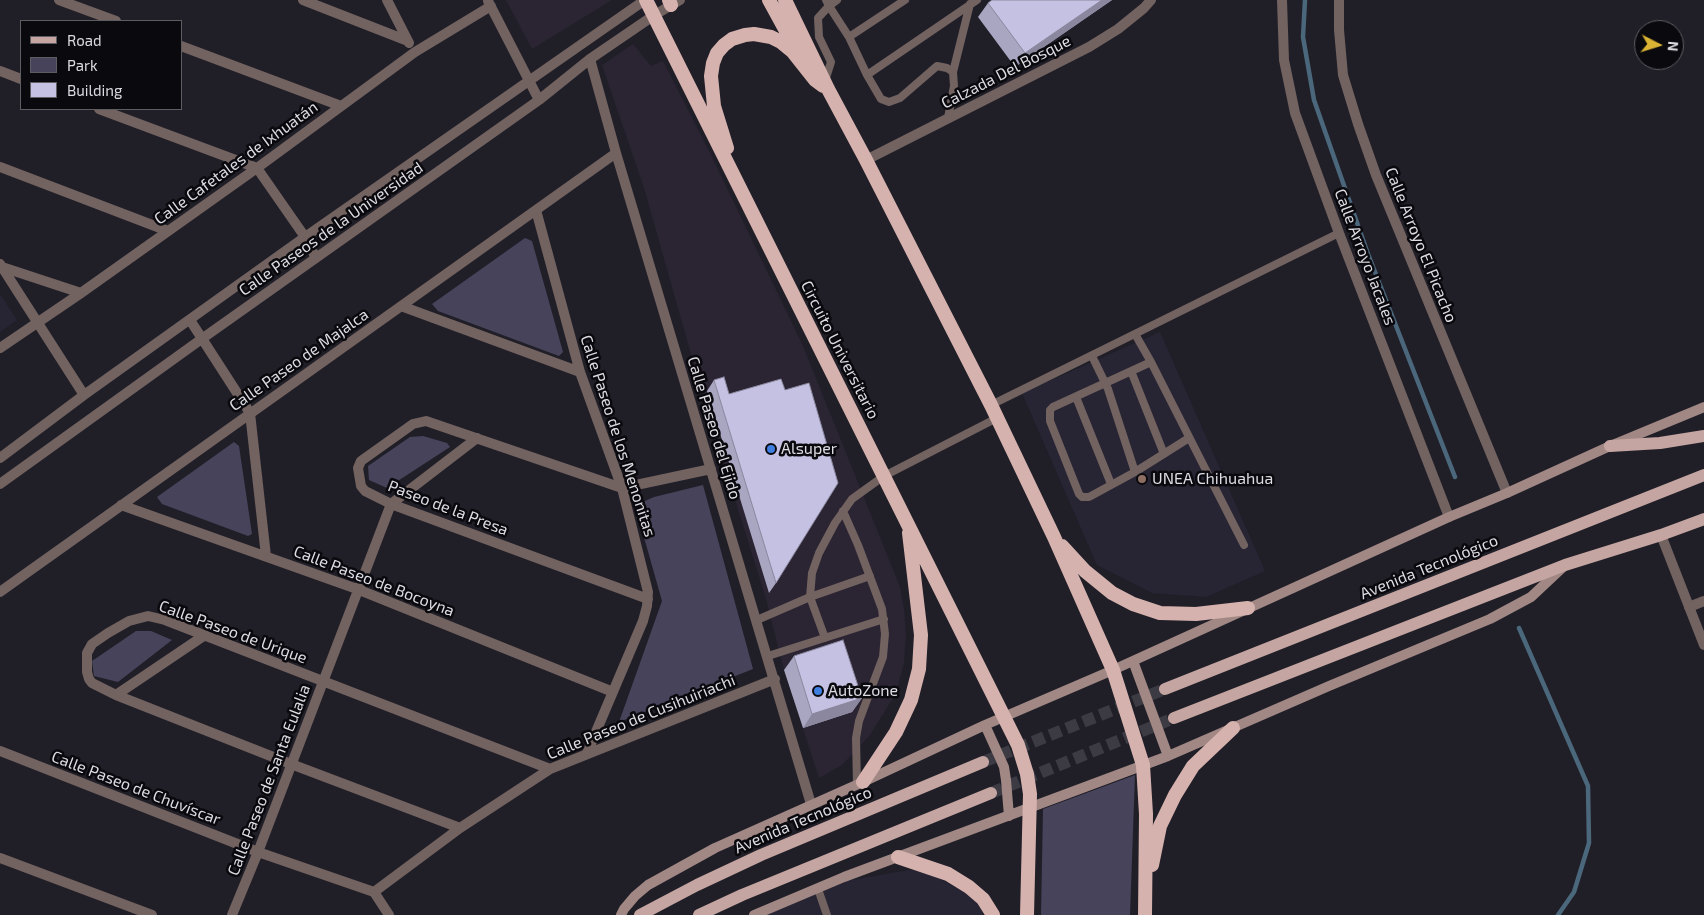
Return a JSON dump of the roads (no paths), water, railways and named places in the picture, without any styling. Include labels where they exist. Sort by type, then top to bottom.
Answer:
[{"type":"highway","name":"Circuito Universitario","points":[[645,0],[1004,716],[1022,757],[1030,794],[1026,915]]},
{"type":"highway","points":[[769,0],[815,80],[826,85]]},
{"type":"highway","points":[[785,0],[826,85],[994,412],[1054,537],[1113,670],[1143,765],[1146,814],[1144,915]]},
{"type":"highway","points":[[743,194],[714,106],[711,76],[717,53],[732,39],[754,34],[771,37],[781,42],[803,62]]},
{"type":"highway","points":[[860,784],[896,732],[911,700],[919,669],[921,634],[907,523]]},
{"type":"highway","points":[[1054,537],[1098,582],[1112,593],[1133,604],[1160,612],[1196,614],[1248,608]]},
{"type":"highway","points":[[1145,898],[1160,826],[1175,795],[1193,766],[1233,728]]},
{"type":"highway","points":[[898,857],[948,874],[969,887],[982,899],[993,915]]},
{"type":"main road","points":[[621,915],[635,896],[648,885],[715,848],[860,784],[985,724],[1113,670],[1449,517],[1507,494],[1610,446],[1704,407]]},
{"type":"main road","points":[[1610,446],[1660,443],[1704,436]]},
{"type":"main road","name":"Avenida Tecnológico","points":[[1165,689],[1704,475]]},
{"type":"main road","points":[[1174,718],[1565,566],[1704,519]]},
{"type":"main road","points":[[754,915],[898,857],[1168,756],[1490,619],[1531,597],[1565,566]]},
{"type":"main road","points":[[1133,661],[1168,756]]},
{"type":"main road","points":[[985,724],[1004,767],[1009,816]]},
{"type":"main road","name":"Avenida Tecnológico","points":[[640,915],[697,885],[761,855],[983,762]]},
{"type":"main road","points":[[699,915],[742,894],[991,793]]},
{"type":"street","points":[[60,0],[113,20]]},
{"type":"street","points":[[303,0],[408,41]]},
{"type":"street","points":[[387,0],[415,52]]},
{"type":"street","name":"Calle Paseos de la Universidad","points":[[0,458],[84,395],[305,238],[645,0]]},
{"type":"street","name":"Calzada Del Bosque","points":[[866,160],[1090,47],[1118,29],[1151,0]]},
{"type":"street","name":"Calle Arroyo Jacales","points":[[1282,0],[1284,60],[1295,113],[1339,233],[1449,517]]},
{"type":"street","name":"Calle Arroyo El Picacho","points":[[1339,0],[1339,30],[1343,75],[1358,124],[1376,175],[1507,494]]},
{"type":"street","name":"Calle Paseos de la Universidad","points":[[0,484],[539,100],[590,60],[673,2]]},
{"type":"street","points":[[489,3],[539,100]]},
{"type":"street","name":"Calle Cafetales de Ixhuatán","points":[[0,348],[168,231],[415,52],[489,3]]},
{"type":"street","points":[[182,46],[341,106]]},
{"type":"street","name":"Calle Paseo del Ejido","points":[[590,60],[616,153],[811,804]]},
{"type":"street","points":[[0,71],[20,79]]},
{"type":"street","points":[[102,110],[256,168],[305,238],[316,258]]},
{"type":"street","name":"Calle Paseo de Majalca","points":[[0,592],[616,153]]},
{"type":"street","points":[[0,167],[168,231]]},
{"type":"street","name":"Calle Paseo de los Menonitas","points":[[536,210],[580,372],[622,488],[646,578],[648,599],[643,621],[587,754]]},
{"type":"street","points":[[1,266],[81,293]]},
{"type":"street","points":[[1,266],[84,395]]},
{"type":"street","points":[[401,306],[580,372]]},
{"type":"street","points":[[190,320],[250,413],[266,556]]},
{"type":"street","name":"Paseo de la Presa","points":[[622,488],[426,421],[413,424],[361,460],[358,468],[361,486],[365,491],[391,504],[648,599]]},
{"type":"street","points":[[391,504],[477,438]]},
{"type":"street","points":[[622,488],[711,469]]},
{"type":"street","name":"Calle Paseo de Santa Eulalia","points":[[232,915],[258,852],[357,588],[391,504]]},
{"type":"street","name":"Calle Paseo de Bocoyna","points":[[121,505],[357,588],[613,692]]},
{"type":"street","points":[[1661,535],[1704,645]]},
{"type":"street","points":[[1689,607],[1704,602]]},
{"type":"street","name":"Calle Paseo de Urique","points":[[460,828],[116,695],[88,679],[86,672],[87,653],[92,644],[128,621],[148,616],[165,620],[550,768]]},
{"type":"street","points":[[116,695],[205,636]]},
{"type":"street","name":"Calle Paseo de Cusihuiriachi","points":[[374,892],[460,828],[550,768],[775,679]]},
{"type":"street","name":"Calle Paseo de Chuvíscar","points":[[0,751],[258,852],[374,892]]},
{"type":"street","points":[[0,858],[152,915]]},
{"type":"street","points":[[374,892],[389,915]]},
{"type":"lane","points":[[826,85],[831,62],[818,37],[818,18],[828,3],[837,0]]},
{"type":"lane","points":[[849,37],[905,0]]},
{"type":"lane","points":[[867,75],[974,2]]},
{"type":"lane","points":[[948,118],[954,86],[954,72],[974,2]]},
{"type":"lane","points":[[828,3],[849,37],[881,99],[889,102],[900,98],[937,66],[954,72]]},
{"type":"lane","points":[[825,638],[810,598],[812,573],[819,553],[835,523],[852,499],[884,476],[1092,356],[1339,233]]},
{"type":"lane","points":[[1135,334],[1244,545]]},
{"type":"lane","points":[[1092,356],[1105,383],[1135,472]]},
{"type":"lane","points":[[1150,362],[1053,407],[1049,416],[1079,494],[1085,498],[1089,497],[1135,472],[1189,438]]},
{"type":"lane","points":[[1131,371],[1164,454]]},
{"type":"lane","points":[[1076,397],[1111,484]]},
{"type":"lane","points":[[843,511],[870,576],[884,619],[885,634],[883,657],[859,721],[856,738],[860,784]]},
{"type":"lane","points":[[757,620],[870,576]]},
{"type":"lane","points":[[768,656],[884,619]]},
{"type":"lane","points":[[818,889],[827,915]]},
{"type":"waterway","points":[[1305,0],[1303,37],[1314,100],[1368,254],[1455,477]]},
{"type":"waterway","points":[[1519,628],[1588,786],[1589,843],[1574,892],[1558,915]]},
{"type":"tunnel","points":[[983,762],[1165,689]]},
{"type":"tunnel","points":[[991,793],[1174,718]]},
{"type":"place","name":"Alsuper","points":[[771,449]]},
{"type":"place","name":"UNEA Chihuahua","points":[[1142,479]]},
{"type":"place","name":"AutoZone","points":[[818,691]]}]
